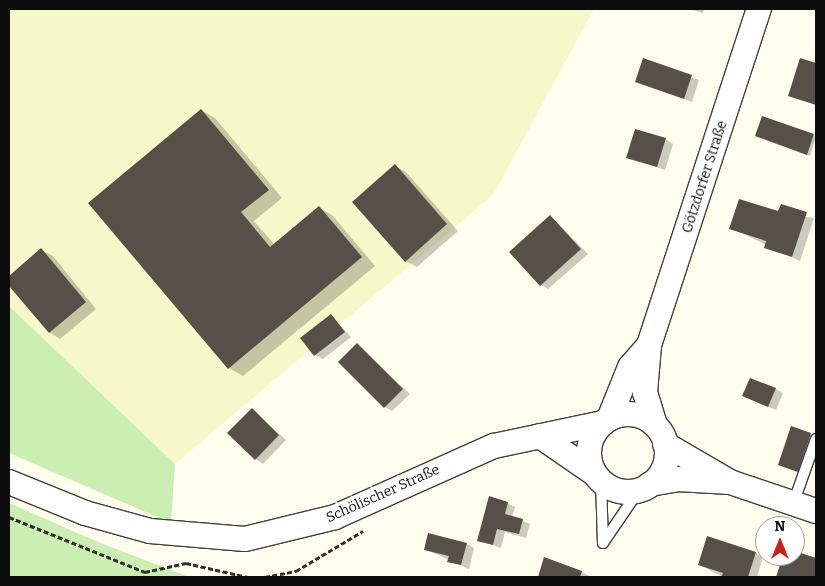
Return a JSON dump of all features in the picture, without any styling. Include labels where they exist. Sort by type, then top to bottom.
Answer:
[{"type":"street","name":"Götzdorfer Straße","points":[[660,434],[646,393],[649,345],[759,9]]},
{"type":"street","name":"Götzdorfer Straße","points":[[606,421],[630,367],[649,345]]},
{"type":"street","points":[[598,477],[589,448],[606,421],[631,414],[730,482],[816,511]]},
{"type":"street","name":"Schölischer Straße","points":[[9,482],[48,499],[150,531],[245,539],[335,517],[467,456],[540,436],[606,421]]},
{"type":"street","points":[[644,487],[664,465],[660,434]]},
{"type":"street","points":[[540,436],[618,490],[644,487],[678,479],[730,482]]},
{"type":"lane","points":[[793,504],[816,439]]},
{"type":"lane","points":[[598,477],[604,543],[644,487]]},
{"type":"path","points":[[9,517],[145,572],[186,563],[247,577]]},
{"type":"path","points":[[265,577],[312,563],[368,528]]},
{"type":"green space","points":[[9,9],[594,9],[493,195],[175,464],[9,306]]},
{"type":"green space","points":[[9,306],[175,464],[171,523],[9,453]]},
{"type":"green space","points":[[9,503],[98,542],[189,577],[9,577]]},
{"type":"building","points":[[643,58],[692,75],[684,99],[635,82]]},
{"type":"building","points":[[800,58],[816,63],[816,105],[788,96]]},
{"type":"building","points":[[201,109],[269,190],[241,212],[270,247],[319,206],[362,257],[228,369],[88,203]]},
{"type":"building","points":[[762,116],[814,134],[807,155],[755,136]]},
{"type":"building","points":[[635,129],[666,138],[657,167],[626,158]]},
{"type":"building","points":[[395,164],[447,224],[405,262],[352,202]]},
{"type":"building","points":[[739,199],[778,211],[781,204],[807,212],[792,257],[764,248],[766,241],[729,229]]},
{"type":"building","points":[[550,215],[581,249],[540,286],[509,252]]},
{"type":"building","points":[[41,248],[86,302],[49,333],[9,286],[9,276]]},
{"type":"building","points":[[331,314],[345,332],[314,356],[300,338]]},
{"type":"building","points":[[357,343],[403,389],[384,408],[338,362]]},
{"type":"building","points":[[750,378],[776,388],[768,407],[742,396]]},
{"type":"building","points":[[252,408],[279,435],[255,460],[227,433]]},
{"type":"building","points":[[791,426],[811,433],[798,472],[778,465]]},
{"type":"building","points":[[489,496],[508,502],[505,514],[523,519],[519,534],[497,529],[493,545],[477,541]]},
{"type":"building","points":[[428,533],[467,543],[461,565],[447,562],[449,556],[424,550]]},
{"type":"building","points":[[707,536],[755,552],[748,577],[721,577],[723,573],[698,565]]},
{"type":"building","points":[[805,554],[816,558],[816,577],[776,577],[780,566],[805,566]]},
{"type":"building","points":[[544,557],[582,571],[580,577],[538,577]]}]
